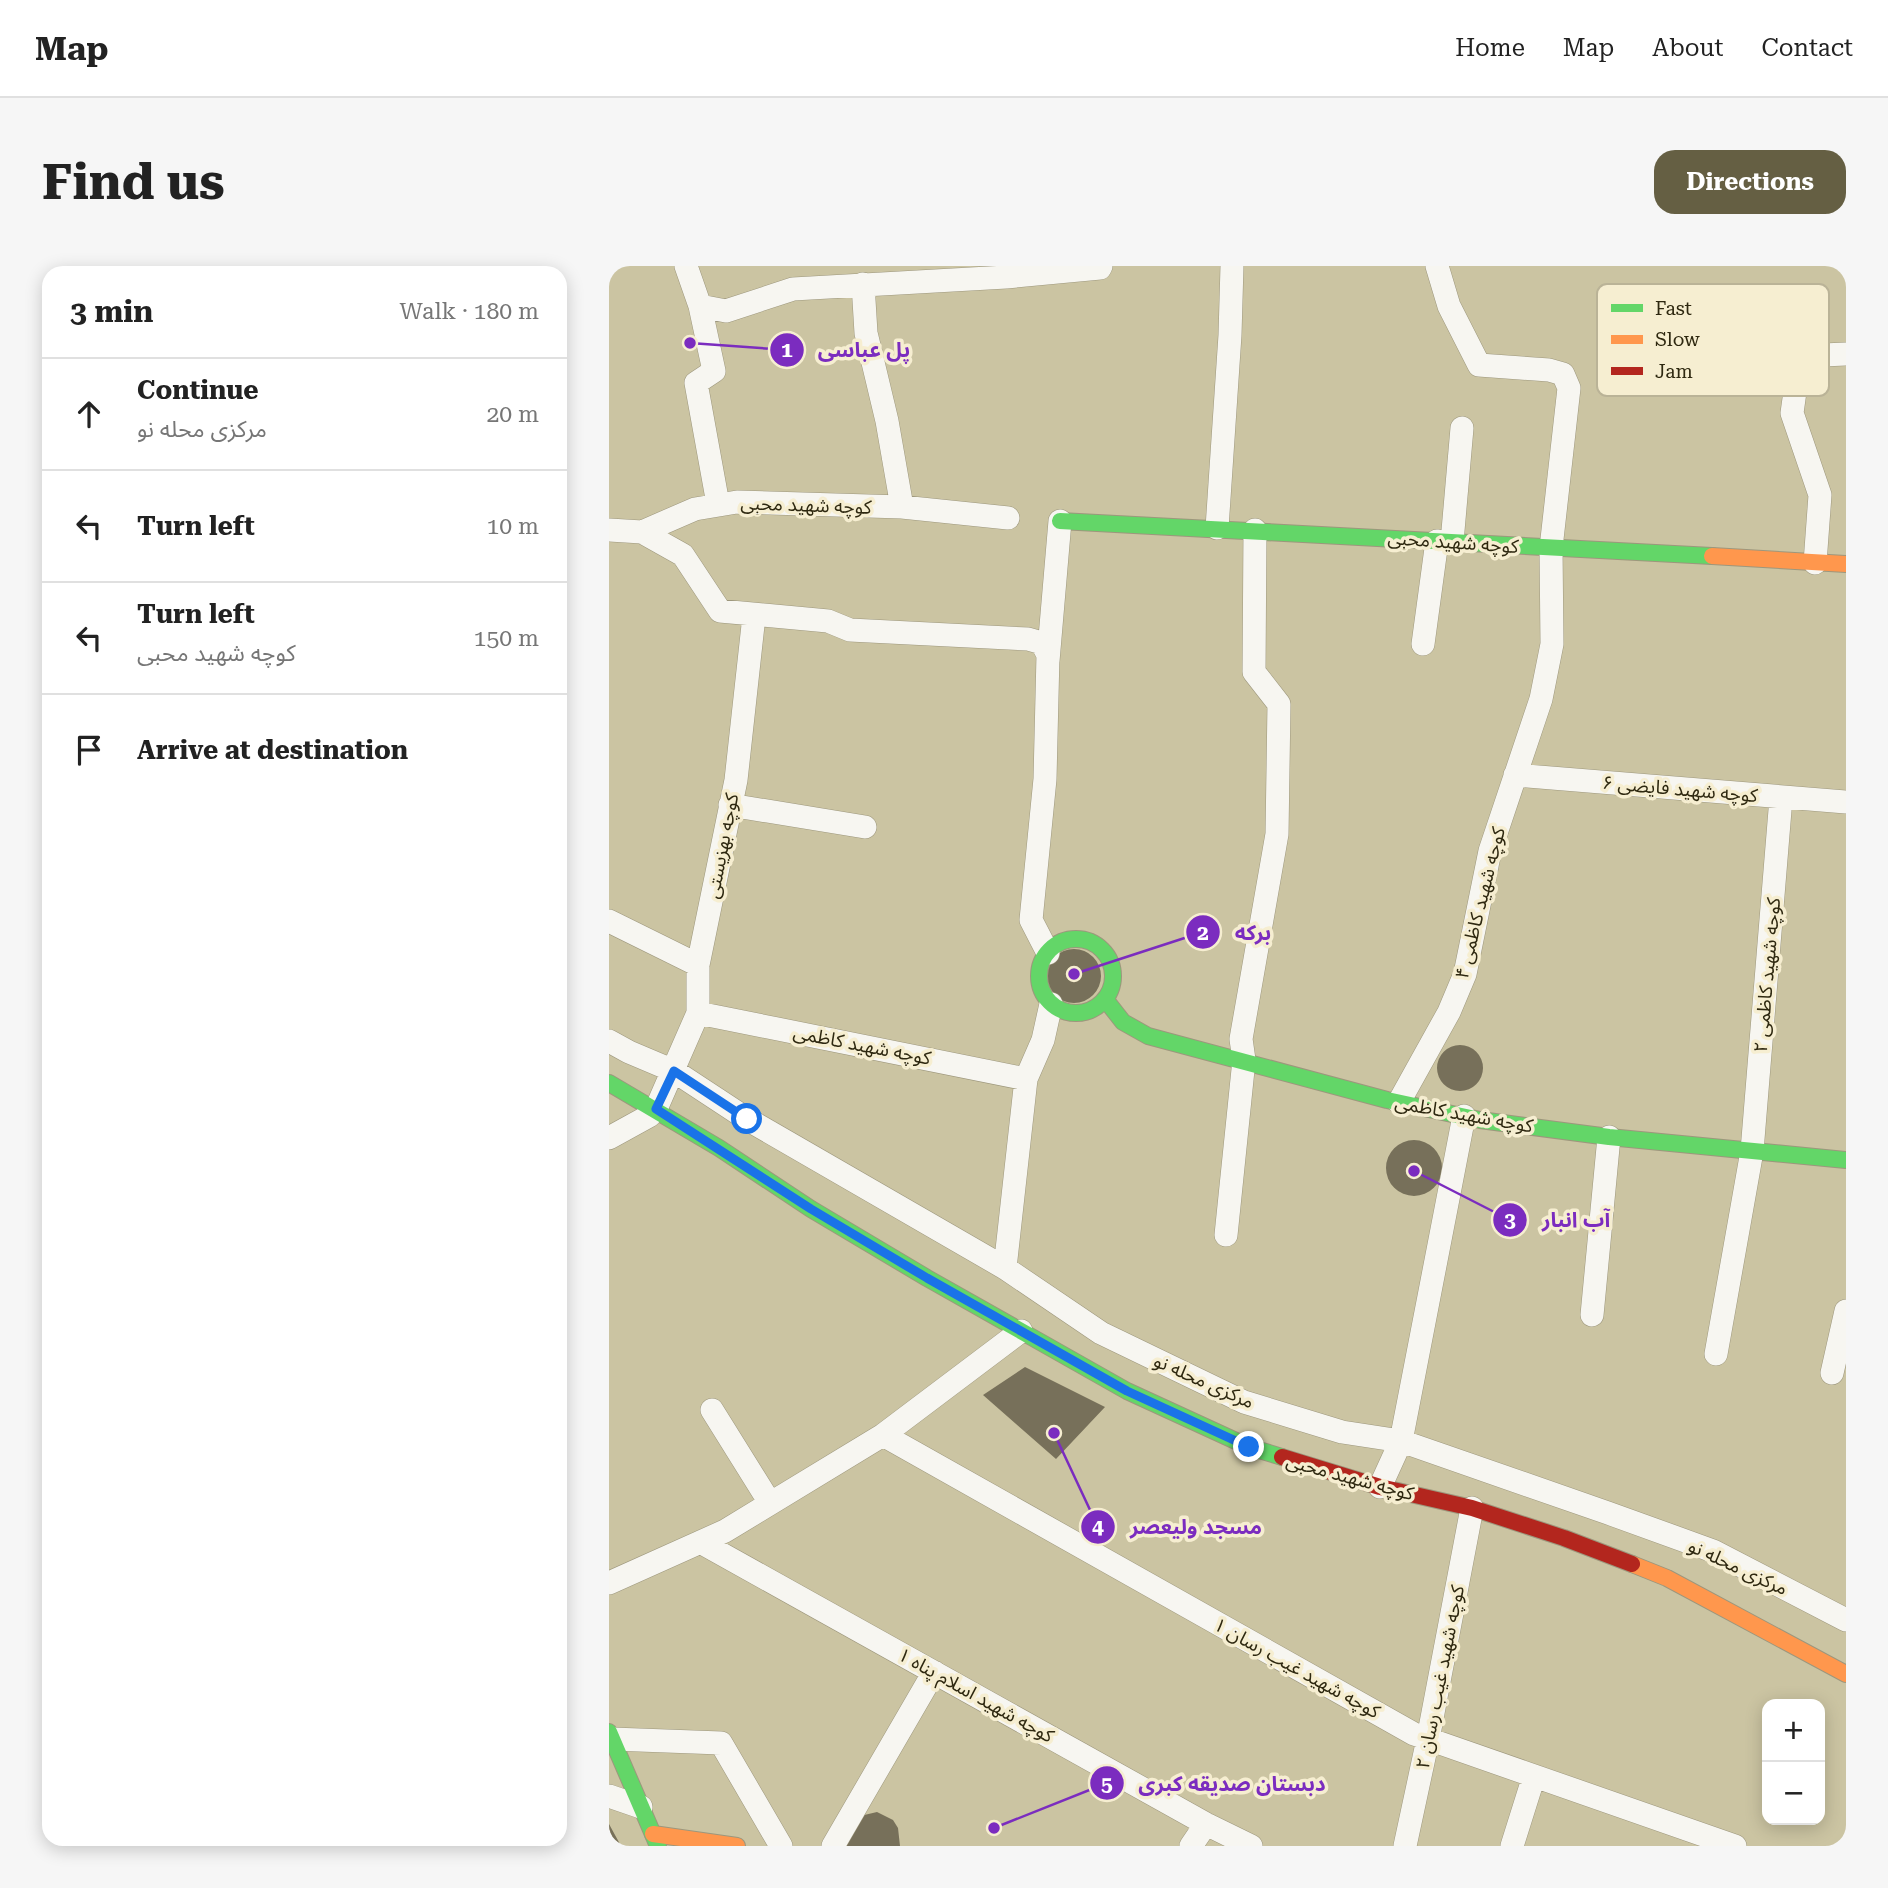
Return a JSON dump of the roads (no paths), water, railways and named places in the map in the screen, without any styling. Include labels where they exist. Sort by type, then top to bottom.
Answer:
[{"type":"street","points":[[686,266],[700,306],[714,371],[696,383],[718,504]]},
{"type":"street","points":[[700,306],[726,311],[793,289],[1006,277],[1101,266]]},
{"type":"street","points":[[1217,527],[1230,335],[1231,266]]},
{"type":"street","name":"کوچه شهید کاظمی ۴","points":[[1399,1102],[1449,1012],[1465,974],[1490,851],[1541,699],[1552,644],[1551,548],[1569,388],[1563,374],[1549,370],[1479,365],[1449,306],[1437,266]]},
{"type":"street","points":[[863,284],[866,333],[887,421],[902,508]]},
{"type":"street","points":[[1794,396],[1792,413],[1819,495],[1815,562]]},
{"type":"street","points":[[1423,645],[1445,541],[1462,428]]},
{"type":"street","name":"کوچه شهید محبی","points":[[609,530],[642,533],[695,509],[737,502],[902,508],[1008,518]]},
{"type":"street","points":[[1048,953],[1031,920],[1045,779],[1048,660],[1060,521]]},
{"type":"street","name":"کوچه شهید محبی","points":[[1060,521],[1217,527],[1846,564]]},
{"type":"street","points":[[1226,1235],[1244,1060],[1241,1040],[1277,834],[1279,704],[1254,673],[1255,530]]},
{"type":"street","points":[[642,533],[683,555],[720,611],[828,621],[850,630],[1028,639],[1042,643],[1048,660]]},
{"type":"street","name":"کوچه بهزیستی","points":[[656,1109],[698,1013],[698,965],[736,780],[754,615]]},
{"type":"street","name":"کوچه شهید فایضی ۶","points":[[1515,775],[1846,802]]},
{"type":"street","name":"کوچه شهید کاظمی ۲","points":[[1716,1354],[1752,1151],[1781,798]]},
{"type":"street","points":[[730,804],[865,827]]},
{"type":"street","points":[[609,920],[698,965]]},
{"type":"street","points":[[1070,940],[1083,940],[1105,953],[1111,963],[1113,976],[1111,989],[1105,999],[1093,1009],[1079,1013],[1064,1011],[1051,1004],[1040,984],[1042,962],[1048,953],[1070,940]]},
{"type":"street","name":"کوچه شهید کاظمی","points":[[1105,999],[1125,1026],[1148,1036],[1399,1102],[1464,1116],[1609,1137],[1846,1160]]},
{"type":"street","points":[[1005,1268],[1025,1079],[1043,1040],[1051,1004]]},
{"type":"street","name":"کوچه شهید کاظمی","points":[[698,1013],[1025,1079]]},
{"type":"street","name":"مرکزی محله نو","points":[[609,1041],[674,1071],[747,1119],[1005,1268],[1101,1333],[1244,1402],[1342,1432],[1401,1441],[1713,1551],[1846,1620]]},
{"type":"street","points":[[609,1083],[656,1109],[649,1116],[609,1138]]},
{"type":"street","name":"کوچه شهید محبی","points":[[656,1109],[811,1209],[1127,1391],[1249,1447],[1380,1488],[1472,1507],[1667,1577],[1846,1674]]},
{"type":"street","points":[[1380,1488],[1401,1441],[1464,1116]]},
{"type":"street","points":[[1592,1315],[1609,1137]]},
{"type":"street","points":[[1832,1373],[1846,1311]]},
{"type":"street","points":[[609,1583],[702,1543],[883,1435],[1021,1331]]},
{"type":"street","points":[[712,1410],[770,1503]]},
{"type":"street","name":"کوچه شهید غیب رسان ۱","points":[[883,1435],[1401,1727],[1735,1846]]},
{"type":"street","name":"کوچه شهید غیب رسان ۲","points":[[1405,1846],[1429,1739],[1472,1507]]},
{"type":"street","name":"کوچه شهید اسلام پناه ۱","points":[[702,1543],[1206,1824],[1251,1846]]},
{"type":"street","points":[[833,1846],[934,1672]]},
{"type":"street","points":[[737,1846],[656,1840],[611,1735],[721,1743],[781,1846]]},
{"type":"street","points":[[1512,1846],[1534,1776]]},
{"type":"street","points":[[609,1796],[641,1807]]},
{"type":"street","points":[[1191,1846],[1206,1824]]},
{"type":"place","name":"پل عباسی","points":[[690,343]]},
{"type":"place","name":"برکه","points":[[1074,974]]},
{"type":"place","name":"آب انبار","points":[[1414,1171]]},
{"type":"place","name":"مسجد ولیعصر","points":[[1054,1433]]},
{"type":"place","name":"دبستان صدیقه کبری","points":[[994,1828]]}]
